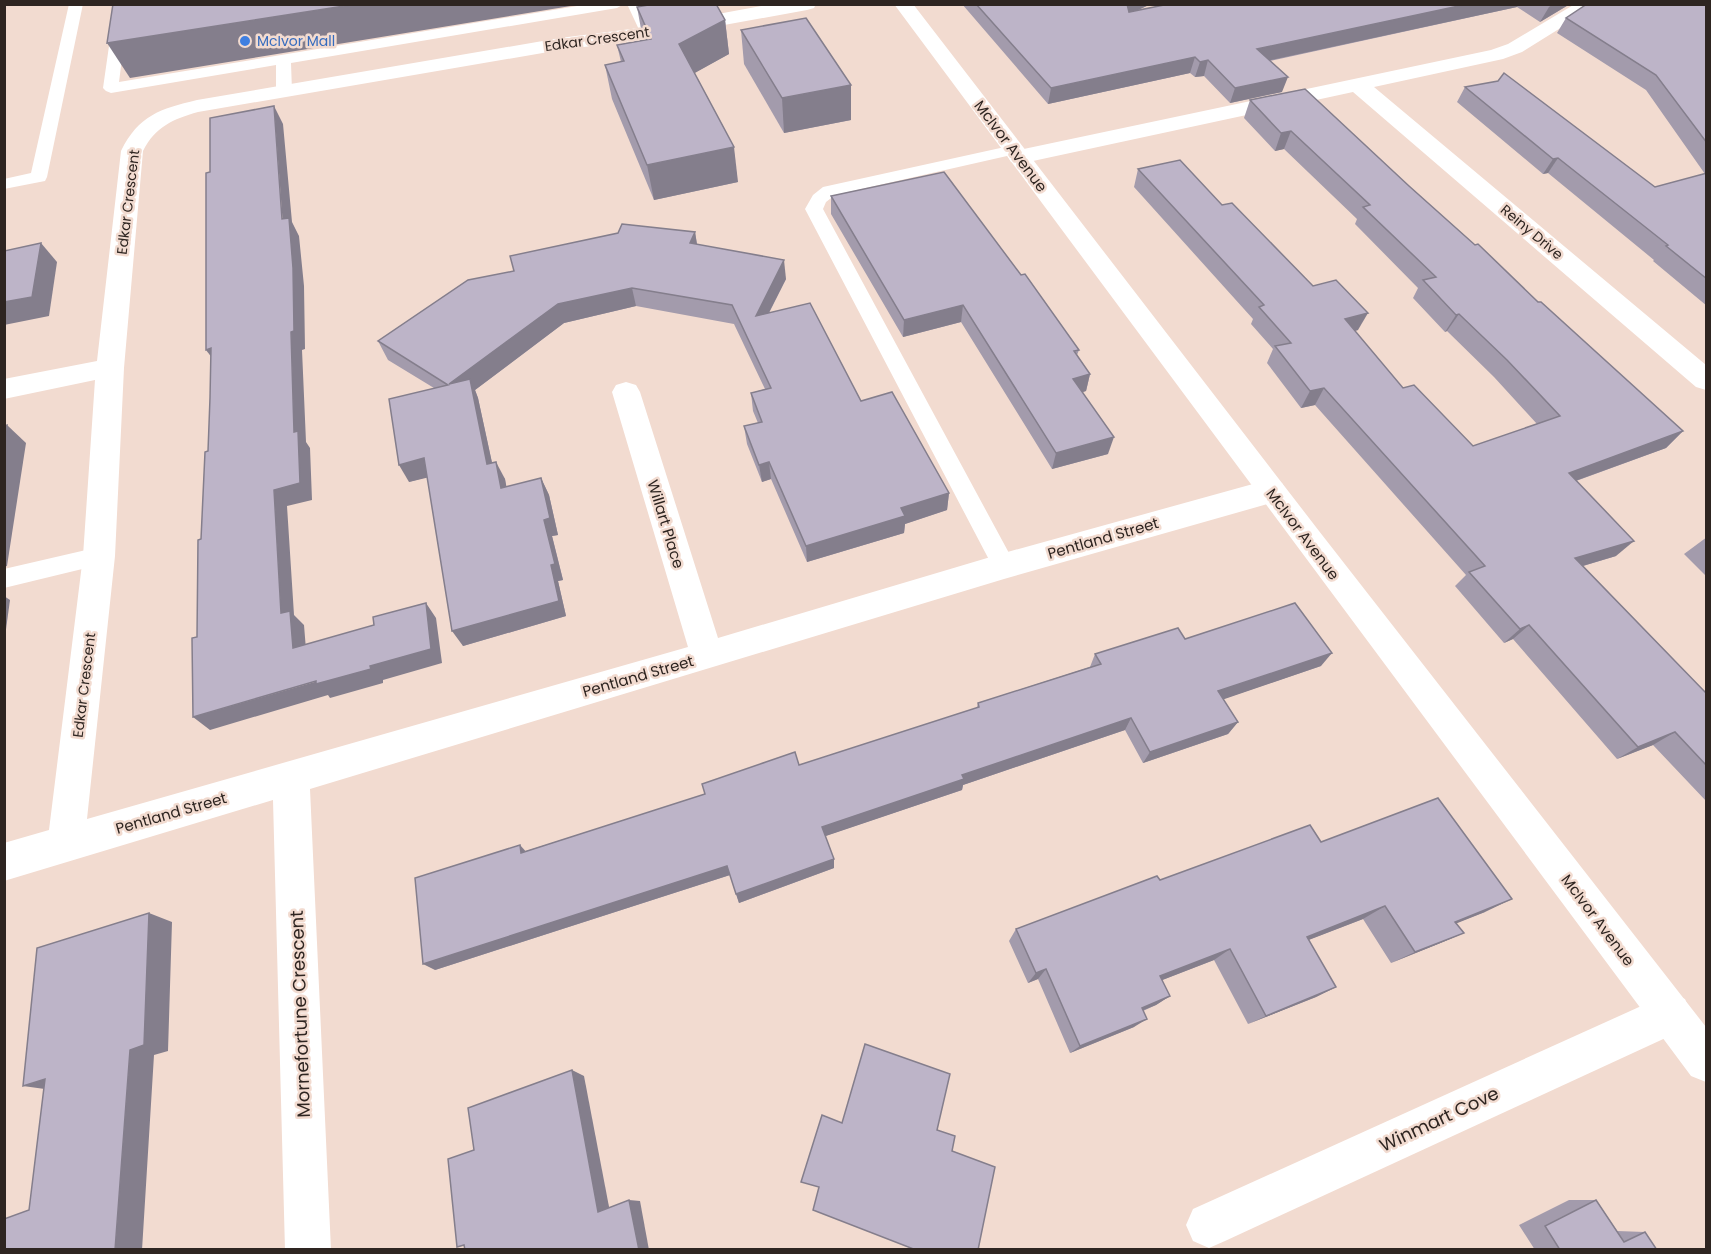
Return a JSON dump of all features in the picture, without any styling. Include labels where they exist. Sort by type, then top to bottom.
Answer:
[{"type":"street","name":"Edkar Crescent","points":[[66,843],[99,556],[110,368],[132,151],[138,137],[150,122],[175,111],[284,91],[560,44],[647,33],[807,4]]},
{"type":"street","name":"McIvor Avenue","points":[[903,4],[1270,491],[1707,1061]]},
{"type":"street","points":[[1016,153],[1496,55],[1515,48],[1590,4]]},
{"type":"street","name":"Reiny Drive","points":[[1358,85],[1707,380]]},
{"type":"street","points":[[4,389],[110,368]]},
{"type":"street","name":"Willart Place","points":[[626,392],[707,656]]},
{"type":"street","name":"Pentland Street","points":[[4,862],[707,656],[1004,566],[1270,491]]},
{"type":"street","name":"Mornefortune Crescent","points":[[291,778],[308,1250]]},
{"type":"street","name":"Winmart Cove","points":[[1209,1225],[1670,1014]]},
{"type":"lane","points":[[4,183],[39,177],[76,4]]},
{"type":"lane","points":[[122,4],[111,88],[617,4]]},
{"type":"lane","points":[[634,4],[647,33]]},
{"type":"lane","points":[[283,60],[284,91]]},
{"type":"lane","points":[[1004,566],[814,209],[819,199],[830,191],[1016,153]]},
{"type":"lane","points":[[4,579],[99,556]]},
{"type":"building","points":[[113,4],[357,4],[107,43]]},
{"type":"building","points":[[654,4],[716,4],[725,20],[679,44],[734,147],[647,165],[605,65],[624,61],[617,45],[651,39],[637,7]]},
{"type":"building","points":[[976,4],[1127,4],[1129,12],[1169,4],[1468,4],[1257,49],[1288,77],[1235,88],[1208,60],[1200,62],[1195,57],[1051,88]]},
{"type":"building","points":[[1587,4],[1707,4],[1707,143],[1656,75],[1566,18]]},
{"type":"building","points":[[806,18],[851,85],[782,98],[741,30]]},
{"type":"building","points":[[1504,73],[1655,187],[1707,173],[1707,279],[1666,246],[1668,245],[1558,158],[1553,159],[1465,87],[1498,81]]},
{"type":"building","points":[[1305,89],[1409,186],[1475,245],[1478,244],[1538,302],[1541,302],[1683,431],[1569,473],[1634,541],[1575,558],[1707,694],[1707,766],[1675,732],[1638,747],[1529,625],[1520,629],[1469,572],[1485,566],[1324,388],[1310,391],[1275,346],[1291,343],[1259,307],[1264,305],[1138,169],[1180,160],[1222,205],[1232,203],[1313,286],[1336,280],[1368,313],[1345,319],[1403,388],[1414,385],[1473,446],[1560,416],[1507,360],[1459,314],[1456,315],[1423,280],[1436,277],[1363,207],[1370,205],[1291,131],[1281,133],[1250,100]]},
{"type":"building","points":[[274,106],[282,219],[289,218],[293,268],[294,331],[291,332],[294,432],[298,431],[300,483],[274,490],[281,613],[290,611],[293,648],[374,625],[373,617],[426,603],[431,649],[370,666],[371,669],[316,684],[316,681],[193,717],[192,638],[197,637],[198,540],[201,539],[210,398],[211,348],[206,350],[206,173],[210,172],[210,118]]},
{"type":"building","points":[[944,172],[1021,275],[1025,274],[1079,350],[1074,351],[1090,374],[1073,379],[1114,437],[1056,453],[963,305],[904,320],[831,196]]},
{"type":"building","points":[[622,224],[695,232],[690,243],[784,260],[756,316],[810,303],[861,401],[892,392],[949,493],[901,508],[905,516],[806,546],[769,462],[759,465],[744,426],[762,422],[751,393],[771,388],[732,305],[632,288],[558,304],[449,384],[470,379],[487,464],[496,462],[501,488],[541,478],[550,518],[544,520],[555,564],[551,565],[559,601],[452,631],[424,458],[399,465],[389,399],[448,385],[378,341],[468,280],[514,271],[510,256],[618,233]]},
{"type":"building","points":[[41,243],[32,297],[4,302],[4,251]]},
{"type":"building","points":[[7,425],[4,442],[4,426]]},
{"type":"building","points":[[1295,603],[1332,653],[1218,691],[1238,722],[1150,752],[1131,718],[962,775],[964,779],[822,827],[834,859],[736,894],[727,866],[423,964],[415,878],[520,845],[521,853],[705,794],[702,784],[795,752],[799,765],[979,707],[978,703],[1101,664],[1095,654],[1178,628],[1185,639]]},
{"type":"building","points":[[1438,798],[1512,899],[1455,922],[1464,933],[1415,952],[1385,906],[1307,937],[1336,987],[1266,1016],[1230,949],[1160,976],[1170,996],[1142,1008],[1147,1019],[1080,1046],[1046,969],[1036,973],[1016,929],[1157,876],[1160,880],[1310,825],[1321,842]]},
{"type":"building","points":[[149,913],[144,1045],[130,1050],[115,1250],[4,1250],[4,1219],[29,1210],[45,1079],[23,1086],[37,948]]},
{"type":"building","points":[[865,1044],[950,1074],[937,1130],[955,1136],[952,1151],[995,1167],[978,1250],[916,1250],[813,1210],[819,1187],[801,1182],[822,1115],[842,1123]]},
{"type":"building","points":[[572,1070],[598,1212],[629,1200],[639,1250],[465,1250],[464,1245],[457,1247],[448,1159],[474,1150],[468,1108]]},
{"type":"building","points":[[1596,1200],[1624,1242],[1645,1232],[1657,1250],[1560,1250],[1545,1226]]},
{"type":"place","name":"McIvor Mall","points":[[245,41]]}]
